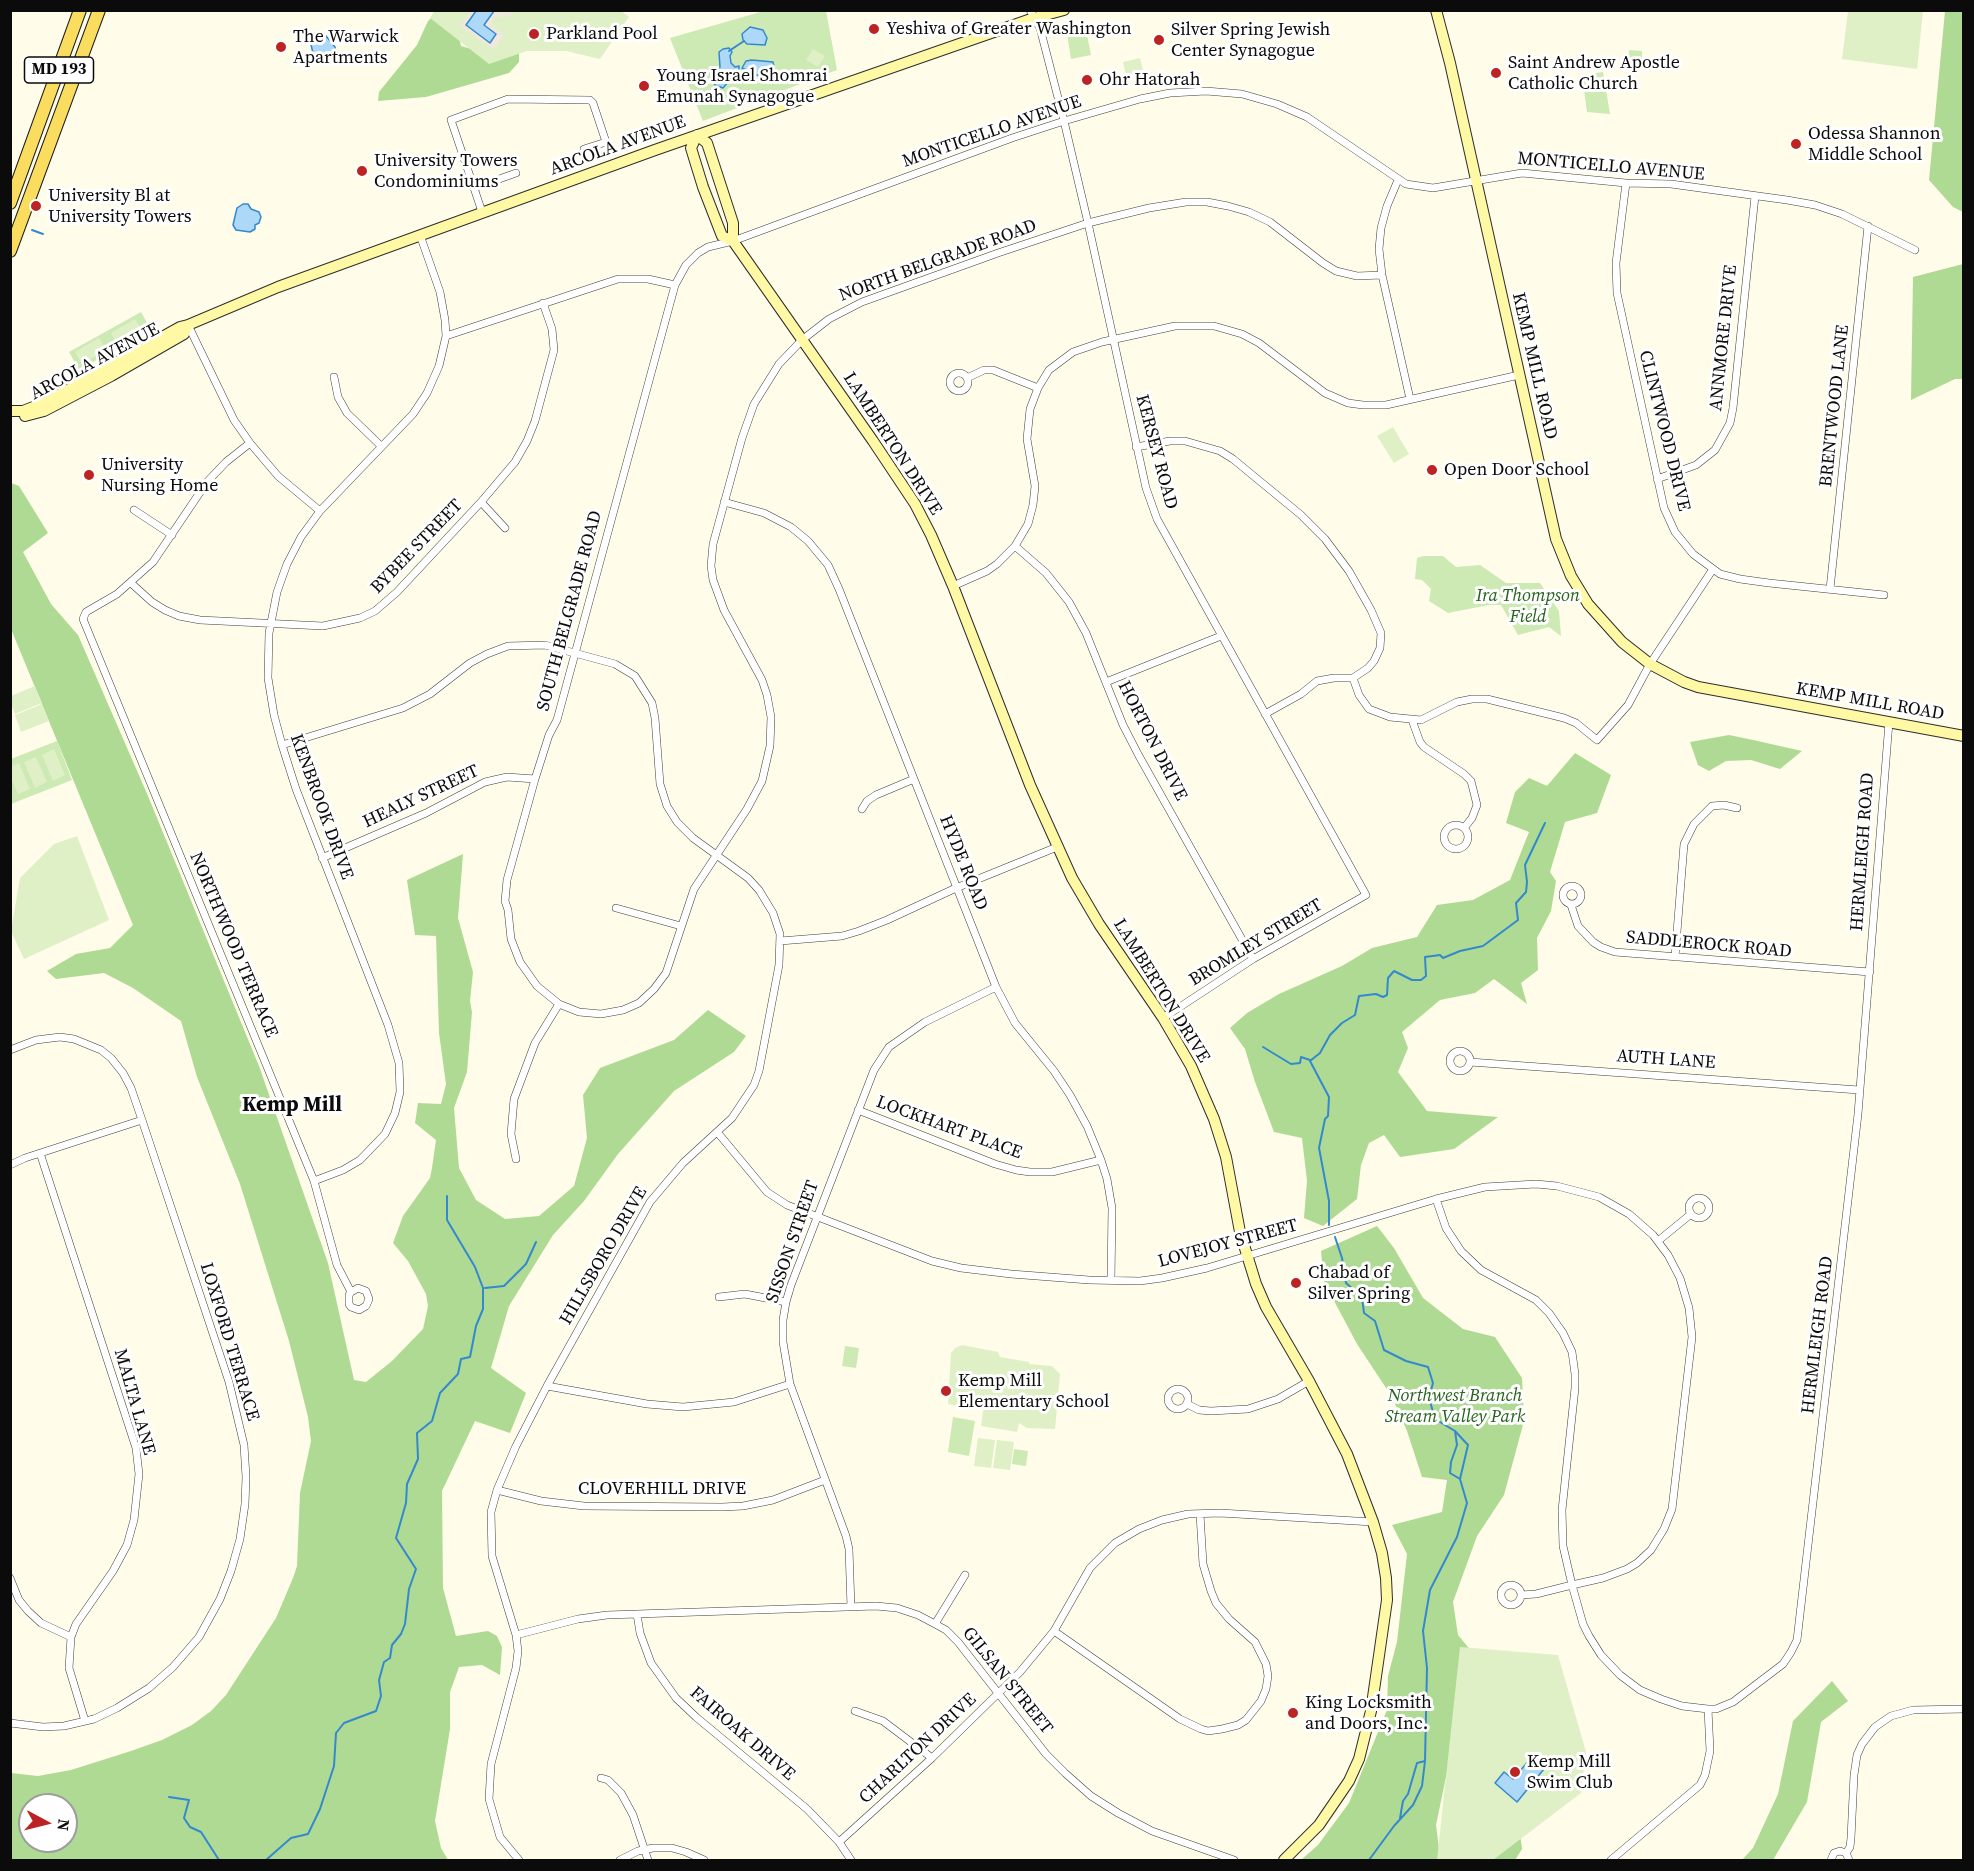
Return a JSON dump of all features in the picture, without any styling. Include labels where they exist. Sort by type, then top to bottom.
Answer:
[{"type":"main road","name":"MD 193","points":[[10,202],[80,10]]},
{"type":"main road","name":"MD 193","points":[[10,251],[99,10]]},
{"type":"street","name":"ARCOLA AVENUE","points":[[10,411],[23,411],[46,402],[170,332],[278,287],[1032,14],[1064,10]]},
{"type":"street","name":"KEMP MILL ROAD","points":[[1436,10],[1450,63],[1556,538],[1571,576],[1588,604],[1622,642],[1650,664],[1698,687],[1964,736]]},
{"type":"street","name":"KERSEY ROAD","points":[[1032,14],[1040,28],[1064,121],[1089,223],[1136,447],[1146,488],[1157,519],[1366,895]]},
{"type":"street","name":"MONTICELLO AVENUE","points":[[732,241],[1064,121],[1140,99],[1170,93],[1206,91],[1242,94],[1277,104],[1307,117],[1332,132],[1398,180],[1406,183],[1433,188],[1522,173],[1626,183],[1671,184],[1815,206],[1842,214],[1915,250]]},
{"type":"street","points":[[482,212],[451,120],[508,99],[590,100],[606,142],[584,149]]},
{"type":"street","name":"LAMBERTON DRIVE","points":[[697,135],[692,148],[703,187],[722,236],[732,241],[915,504],[953,586],[1030,785],[1072,878],[1099,924],[1163,1018],[1191,1066],[1214,1119],[1226,1157],[1240,1232],[1266,1307],[1347,1454],[1373,1522],[1382,1553],[1387,1600],[1371,1711],[1359,1759],[1349,1781],[1319,1825],[1284,1860]]},
{"type":"street","points":[[697,135],[707,143],[733,223],[732,241]]},
{"type":"street","points":[[474,188],[516,173]]},
{"type":"street","points":[[1398,180],[1387,206],[1381,228],[1379,249],[1382,275],[1410,399]]},
{"type":"street","name":"CLINTWOOD DRIVE","points":[[1626,183],[1616,263],[1617,292],[1664,508],[1675,532],[1693,554],[1720,574],[1740,579],[1884,595]]},
{"type":"street","name":"ANNMORE DRIVE","points":[[1657,479],[1696,465],[1714,450],[1730,423],[1755,196]]},
{"type":"street","name":"NORTH BELGRADE ROAD","points":[[559,1004],[579,1012],[601,1014],[623,1010],[639,1002],[654,989],[666,973],[694,889],[747,809],[762,782],[770,746],[771,717],[767,695],[762,680],[723,610],[711,566],[713,544],[724,502],[754,404],[779,364],[802,340],[829,319],[862,302],[998,253],[1089,223],[1149,208],[1186,202],[1207,202],[1249,212],[1270,222],[1336,271],[1357,276],[1382,275]]},
{"type":"street","name":"BRENTWOOD LANE","points":[[1830,589],[1868,226]]},
{"type":"street","name":"KENBROOK DRIVE","points":[[314,1181],[343,1170],[360,1160],[385,1134],[395,1113],[400,1092],[399,1063],[388,1025],[322,858],[282,744],[274,715],[268,678],[270,624],[277,592],[287,564],[301,537],[320,512],[413,414],[427,393],[439,366],[446,336],[440,292],[420,235]]},
{"type":"street","name":"SOUTH BELGRADE ROAD","points":[[559,1004],[537,986],[520,962],[511,939],[505,900],[507,880],[535,779],[556,720],[675,285],[686,265],[698,253],[708,247],[732,241]]},
{"type":"street","points":[[446,336],[618,279],[648,279],[675,285]]},
{"type":"street","name":"BYBEE STREET","points":[[131,583],[152,602],[179,616],[200,620],[270,624],[337,624],[375,611],[397,592],[515,462],[535,421],[554,350],[552,329],[543,303]]},
{"type":"street","name":"ARCOLA AVENUE","points":[[10,417],[44,411],[184,334],[188,325]]},
{"type":"street","points":[[188,325],[234,420],[250,443],[278,476],[320,512]]},
{"type":"street","points":[[953,586],[987,571],[1007,556],[1028,524],[1035,486],[1027,439],[1027,423],[1038,388],[1050,370],[1074,351],[1175,326],[1214,326],[1242,334],[1259,343],[1325,393],[1363,405],[1386,405],[1519,375]]},
{"type":"street","points":[[967,378],[984,370],[993,370],[1038,388]]},
{"type":"street","points":[[334,377],[338,397],[347,413],[381,446]]},
{"type":"street","points":[[1136,447],[1170,441],[1185,441],[1220,451],[1233,459],[1325,539],[1351,574],[1371,610],[1381,633],[1380,648],[1374,661],[1353,678],[1317,681],[1301,694],[1265,714]]},
{"type":"street","points":[[131,583],[153,562],[207,482],[226,462],[250,443]]},
{"type":"street","points":[[481,502],[505,528]]},
{"type":"street","name":"HYDE ROAD","points":[[724,502],[764,513],[791,527],[808,541],[828,565],[996,987],[1015,1023],[1054,1071],[1070,1095],[1087,1126],[1101,1160],[1112,1208],[1111,1280]]},
{"type":"street","points":[[134,510],[172,535]]},
{"type":"street","name":"HORTON DRIVE","points":[[1015,546],[1046,573],[1069,602],[1086,633],[1123,725],[1253,959]]},
{"type":"street","points":[[1353,678],[1359,695],[1369,709],[1390,717],[1421,720],[1457,702],[1487,699],[1564,718],[1576,723],[1597,740],[1628,705],[1650,664],[1713,569]]},
{"type":"street","name":"NORTHWOOD TERRACE","points":[[131,583],[86,612],[83,619],[84,624],[314,1181],[337,1265],[351,1292]]},
{"type":"street","points":[[1106,682],[1221,636]]},
{"type":"street","name":"HILLSBORO DRIVE","points":[[282,744],[402,708],[430,694],[478,658],[508,646],[545,645],[615,664],[635,676],[652,703],[660,784],[667,806],[677,822],[693,838],[748,878],[759,890],[773,913],[780,941],[778,965],[759,1071],[754,1085],[742,1105],[718,1133],[683,1163],[650,1202],[547,1386],[516,1446],[497,1490],[491,1512],[492,1556],[516,1635],[518,1651],[516,1668],[491,1764],[489,1799],[500,1837],[512,1855],[519,1860]]},
{"type":"street","points":[[1412,720],[1424,747],[1471,781],[1477,805],[1472,818],[1464,828]]},
{"type":"street","name":"HERMLEIGH ROAD","points":[[1708,1709],[1716,1709],[1733,1702],[1776,1669],[1788,1658],[1797,1640],[1858,1114],[1889,722]]},
{"type":"street","name":"HEALY STREET","points":[[322,858],[426,813],[485,782],[507,777],[535,779]]},
{"type":"street","points":[[862,810],[867,801],[876,795],[914,779]]},
{"type":"street","points":[[1675,957],[1684,844],[1694,824],[1712,806],[1724,805],[1737,808]]},
{"type":"street","points":[[780,941],[842,936],[859,931],[1057,847]]},
{"type":"street","name":"BROMLEY STREET","points":[[1163,1018],[1253,959],[1366,895]]},
{"type":"street","name":"SADDLEROCK ROAD","points":[[1571,905],[1578,926],[1593,942],[1615,952],[1870,972]]},
{"type":"street","points":[[616,908],[681,926]]},
{"type":"street","name":"SISSON STREET","points":[[851,1607],[849,1549],[790,1384],[783,1342],[786,1302],[790,1285],[874,1070],[889,1047],[926,1022],[996,987]]},
{"type":"street","points":[[516,1159],[511,1134],[514,1099],[535,1043],[559,1004]]},
{"type":"street","name":"LOXFORD TERRACE","points":[[10,1050],[36,1040],[60,1037],[74,1039],[101,1050],[123,1072],[142,1120],[237,1412],[244,1445],[246,1477],[240,1539],[231,1571],[220,1599],[199,1636],[173,1667],[149,1688],[94,1719],[64,1726],[43,1727],[10,1723]]},
{"type":"street","name":"AUTH LANE","points":[[1470,1062],[1859,1090]]},
{"type":"street","name":"LOCKHART PLACE","points":[[858,1110],[995,1164],[1016,1170],[1052,1172],[1101,1160]]},
{"type":"street","points":[[10,1165],[142,1120]]},
{"type":"street","name":"LOVEJOY STREET","points":[[718,1133],[767,1192],[787,1205],[912,1254],[961,1268],[1011,1274],[1140,1281],[1162,1278],[1207,1268],[1436,1199],[1485,1187],[1536,1184],[1557,1186],[1599,1197],[1629,1214],[1658,1241],[1680,1278],[1689,1308],[1692,1337],[1672,1509],[1664,1529],[1651,1550],[1637,1563],[1603,1578],[1536,1594],[1521,1595]]},
{"type":"street","name":"MALTA LANE","points":[[40,1153],[136,1448],[139,1474],[134,1520],[127,1545],[76,1624],[71,1637],[69,1668],[85,1721]]},
{"type":"street","points":[[1436,1199],[1446,1228],[1461,1251],[1481,1270],[1536,1300],[1549,1313],[1563,1333],[1572,1352],[1575,1388],[1562,1510],[1563,1546],[1583,1624],[1589,1636],[1601,1655],[1620,1675],[1640,1690],[1682,1706],[1708,1709],[1710,1751],[1705,1775],[1700,1785],[1611,1860]]},
{"type":"street","points":[[1658,1241],[1691,1214]]},
{"type":"street","points":[[719,1297],[745,1294],[786,1302]]},
{"type":"street","points":[[1187,1404],[1199,1410],[1211,1411],[1248,1409],[1278,1399],[1309,1382]]},
{"type":"street","points":[[547,1386],[647,1404],[683,1407],[734,1402],[790,1384]]},
{"type":"street","name":"CLOVERHILL DRIVE","points":[[497,1490],[541,1501],[584,1506],[722,1507],[743,1506],[773,1500],[825,1480]]},
{"type":"street","name":"CHARLTON DRIVE","points":[[839,1842],[932,1758],[998,1694],[1054,1631],[1090,1568],[1115,1544],[1139,1529],[1162,1520],[1188,1514],[1220,1513],[1373,1522]]},
{"type":"street","points":[[1054,1631],[1180,1719],[1201,1729],[1208,1731],[1222,1729],[1238,1725],[1246,1720],[1261,1701],[1266,1689],[1268,1676],[1266,1664],[1255,1642],[1229,1619],[1216,1603],[1203,1564],[1200,1514]]},
{"type":"street","points":[[935,1624],[965,1575]]},
{"type":"street","points":[[10,1578],[28,1611],[41,1623],[71,1637]]},
{"type":"street","name":"GILSAN STREET","points":[[516,1635],[578,1619],[638,1614],[876,1606],[897,1608],[918,1615],[946,1630],[958,1642],[1046,1754],[1092,1796],[1152,1831],[1234,1860]]},
{"type":"street","name":"FAIROAK DRIVE","points":[[638,1614],[640,1633],[651,1663],[676,1698],[807,1809],[839,1842],[851,1860]]},
{"type":"street","points":[[1831,1860],[1837,1852],[1847,1857],[1851,1838],[1857,1755],[1862,1743],[1875,1727],[1891,1716],[1913,1710],[1964,1709]]},
{"type":"street","points":[[855,1712],[883,1721],[932,1758]]},
{"type":"street","points":[[601,1778],[608,1780],[621,1794],[633,1815],[648,1860]]},
{"type":"street","points":[[620,1860],[638,1851],[652,1848],[672,1848],[704,1860]]},
{"type":"green space","name":"Parkland Pool","points":[[435,10],[620,10],[629,17],[600,59],[566,51],[527,51],[489,64],[430,18]]},
{"type":"green space","points":[[439,11],[456,22],[461,46],[492,55],[519,45],[519,62],[509,73],[426,97],[378,101],[379,92],[417,45],[428,21]]},
{"type":"green space","points":[[764,11],[826,11],[837,70],[703,121],[670,38]]},
{"type":"green space","points":[[1848,11],[1923,11],[1917,69],[1842,59]]},
{"type":"green space","points":[[1945,11],[1963,11],[1963,212],[1953,207],[1929,180]]},
{"type":"green space","points":[[1086,30],[1091,55],[1071,59],[1067,33]]},
{"type":"green space","points":[[813,49],[825,56],[818,67],[806,60]]},
{"type":"green space","points":[[1629,50],[1642,51],[1642,64],[1628,64]]},
{"type":"green space","points":[[1140,58],[1143,71],[1126,75],[1123,62]]},
{"type":"green space","points":[[1603,72],[1610,114],[1587,112],[1582,75]]},
{"type":"green space","points":[[1963,264],[1963,379],[1955,379],[1911,400],[1913,277]]},
{"type":"green space","points":[[141,312],[151,330],[79,370],[69,352]]},
{"type":"green space","points":[[135,319],[142,330],[117,344],[111,333]]},
{"type":"green space","points":[[99,338],[106,350],[82,364],[75,352]]},
{"type":"green space","points":[[1393,427],[1409,454],[1394,463],[1377,436]]},
{"type":"green space","points":[[11,483],[19,486],[48,533],[23,552],[51,604],[78,635],[148,796],[259,1066],[328,1263],[354,1380],[366,1382],[392,1361],[423,1329],[428,1306],[426,1294],[408,1261],[393,1243],[403,1216],[430,1178],[432,1168],[436,1140],[415,1123],[418,1103],[441,1104],[446,1084],[439,1033],[436,936],[415,935],[407,880],[463,854],[458,918],[473,972],[467,1072],[454,1108],[459,1168],[476,1200],[505,1219],[539,1216],[574,1186],[587,1138],[583,1095],[600,1068],[674,1040],[708,1010],[746,1036],[734,1052],[674,1091],[618,1154],[584,1201],[553,1235],[509,1306],[491,1368],[526,1393],[510,1433],[475,1421],[442,1491],[443,1588],[456,1636],[488,1631],[497,1636],[502,1647],[500,1675],[482,1665],[459,1667],[450,1692],[450,1729],[435,1821],[441,1848],[448,1860],[11,1860],[11,1773],[38,1776],[71,1770],[162,1740],[192,1725],[211,1711],[226,1695],[276,1618],[297,1566],[300,1493],[311,1441],[308,1417],[289,1341],[240,1184],[197,1077],[181,1021],[133,988],[104,973],[56,979],[47,971],[76,954],[110,948],[133,925],[11,629]]},
{"type":"green space","name":"Ira Thompson Field","points":[[1443,556],[1456,567],[1480,565],[1506,583],[1540,583],[1559,611],[1561,636],[1549,627],[1518,635],[1501,605],[1448,613],[1429,601],[1431,589],[1422,580],[1415,579],[1417,558]]},
{"type":"green space","points":[[35,686],[42,703],[15,714],[11,696]]},
{"type":"green space","points":[[42,704],[49,721],[21,732],[15,715]]},
{"type":"green space","points":[[1729,735],[1802,751],[1780,769],[1751,760],[1726,761],[1709,771],[1698,765],[1690,742]]},
{"type":"green space","points":[[57,741],[72,780],[11,804],[11,759]]},
{"type":"green space","points":[[54,749],[65,775],[53,781],[42,755]]},
{"type":"green space","points":[[1575,753],[1611,775],[1597,813],[1565,822],[1550,872],[1556,881],[1551,911],[1537,938],[1538,970],[1521,983],[1527,1004],[1494,979],[1475,993],[1440,1000],[1402,1032],[1408,1048],[1398,1072],[1427,1111],[1498,1117],[1454,1149],[1400,1157],[1384,1135],[1369,1143],[1361,1165],[1357,1199],[1323,1226],[1304,1218],[1307,1181],[1302,1138],[1274,1132],[1245,1049],[1230,1028],[1247,1013],[1279,994],[1342,966],[1372,948],[1417,937],[1437,905],[1473,900],[1510,880],[1529,832],[1506,823],[1515,792],[1529,778],[1547,786]]},
{"type":"green space","points":[[36,757],[47,782],[35,788],[24,762]]},
{"type":"green space","points":[[19,763],[30,789],[18,794],[11,778],[10,767]]},
{"type":"green space","points":[[77,836],[109,920],[24,959],[11,931],[20,878],[54,844]]},
{"type":"green space","name":"Northwest Branch Stream Valley Park","points":[[1377,1226],[1394,1248],[1423,1298],[1463,1329],[1495,1337],[1522,1378],[1524,1421],[1504,1495],[1477,1536],[1453,1602],[1458,1635],[1472,1652],[1436,1825],[1440,1857],[1458,1860],[1301,1860],[1318,1845],[1349,1803],[1387,1710],[1388,1676],[1397,1642],[1407,1554],[1392,1525],[1442,1512],[1447,1480],[1422,1477],[1407,1431],[1392,1397],[1357,1344],[1324,1282],[1321,1251]]},
{"type":"green space","points":[[962,1345],[998,1352],[1000,1357],[1029,1362],[1029,1364],[1052,1366],[1060,1374],[1055,1429],[1027,1428],[1019,1423],[1017,1432],[981,1426],[984,1405],[971,1409],[948,1404],[951,1353]]},
{"type":"green space","points":[[845,1346],[859,1348],[856,1368],[842,1366]]},
{"type":"green space","points":[[953,1417],[975,1421],[969,1456],[948,1452]]},
{"type":"green space","points":[[978,1438],[995,1440],[991,1468],[974,1466]]},
{"type":"green space","points":[[997,1440],[1014,1442],[1010,1470],[993,1468]]},
{"type":"green space","points":[[1014,1449],[1028,1451],[1026,1466],[1012,1464]]},
{"type":"green space","name":"Kemp Mill Swim Club","points":[[1460,1647],[1558,1655],[1586,1752],[1581,1793],[1493,1860],[1437,1860]]},
{"type":"green space","points":[[1832,1681],[1848,1701],[1821,1722],[1807,1802],[1773,1860],[1742,1860],[1753,1848],[1778,1794],[1793,1721]]},
{"type":"green space","points":[[1520,1834],[1522,1849],[1515,1860],[1488,1860]]},
{"type":"shaded area","points":[[471,11],[476,11],[466,25],[483,25],[494,11],[514,11],[509,17],[496,16],[490,25],[504,35],[494,50],[460,26]]},
{"type":"water","name":"Parkland Pool","points":[[476,11],[494,11],[484,25],[496,34],[490,43],[466,25]]},
{"type":"water","points":[[750,27],[763,30],[767,38],[765,45],[747,44],[743,40],[742,34]]},
{"type":"water","points":[[318,34],[326,36],[335,47],[333,57],[324,55],[320,57],[313,53],[311,45]]},
{"type":"water","points":[[729,48],[732,52],[731,63],[735,67],[739,66],[739,69],[723,88],[715,85],[713,81],[720,67],[719,52]]},
{"type":"water","points":[[746,61],[773,62],[775,71],[761,77],[742,68]]},
{"type":"water","points":[[248,204],[251,209],[259,212],[261,217],[255,229],[250,232],[236,230],[233,225],[237,208]]},
{"type":"water","points":[[1531,1758],[1544,1769],[1517,1802],[1495,1783],[1504,1772],[1513,1779]]},
{"type":"waterway","points":[[729,51],[744,41]]},
{"type":"waterway","points":[[32,230],[43,234]]},
{"type":"waterway","points":[[1329,1225],[1329,1201],[1319,1148],[1325,1119],[1328,1116],[1329,1097],[1310,1061],[1320,1053],[1330,1035],[1342,1023],[1355,1015],[1359,996],[1376,994],[1383,997],[1387,995],[1388,978],[1394,971],[1412,980],[1421,980],[1426,976],[1425,957],[1440,955],[1443,958],[1460,951],[1483,946],[1518,920],[1516,903],[1526,892],[1525,865],[1545,823]]},
{"type":"waterway","points":[[1263,1047],[1291,1064],[1300,1063],[1301,1057],[1310,1060]]},
{"type":"waterway","points":[[266,1860],[291,1838],[308,1834],[320,1809],[334,1766],[336,1733],[344,1723],[376,1711],[381,1696],[379,1680],[384,1662],[390,1658],[392,1645],[401,1634],[405,1624],[409,1589],[416,1569],[396,1538],[406,1503],[407,1484],[418,1459],[417,1433],[432,1421],[440,1393],[458,1374],[461,1359],[470,1357],[476,1326],[483,1309],[483,1288],[475,1267],[447,1220],[447,1196]]},
{"type":"waterway","points":[[1335,1237],[1342,1258],[1346,1283],[1362,1297],[1364,1313],[1375,1321],[1384,1350],[1406,1361],[1428,1367],[1433,1383],[1429,1398],[1435,1419],[1455,1431],[1468,1445],[1460,1479],[1467,1503],[1457,1537],[1430,1590],[1423,1631],[1427,1668],[1425,1761],[1422,1786],[1413,1805],[1369,1860]]},
{"type":"waterway","points":[[485,1288],[504,1286],[526,1264],[536,1242]]},
{"type":"waterway","points":[[1455,1431],[1457,1445],[1450,1473],[1460,1479]]},
{"type":"waterway","points":[[1400,1818],[1403,1801],[1408,1794],[1417,1763],[1425,1761]]},
{"type":"waterway","points":[[169,1797],[189,1800],[184,1818],[190,1827],[201,1832],[219,1860]]},
{"type":"place","name":"Yeshiva of Greater Washington","points":[[874,29]]},
{"type":"place","name":"Parkland Pool","points":[[534,34]]},
{"type":"place","name":"Silver Spring Jewish Center Synagogue","points":[[1159,40]]},
{"type":"place","name":"The Warwick Apartments","points":[[281,47]]},
{"type":"place","name":"Saint Andrew Apostle Catholic Church","points":[[1496,73]]},
{"type":"place","name":"Ohr Hatorah","points":[[1087,80]]},
{"type":"place","name":"Young Israel Shomrai Emunah Synagogue","points":[[644,86]]},
{"type":"place","name":"Odessa Shannon Middle School","points":[[1796,144]]},
{"type":"place","name":"University Towers Condominiums","points":[[362,171]]},
{"type":"place","name":"University Bl at University Towers","points":[[36,206]]},
{"type":"place","name":"Open Door School","points":[[1432,470]]},
{"type":"place","name":"University Nursing Home","points":[[89,475]]},
{"type":"place","name":"Chabad of Silver Spring","points":[[1296,1283]]},
{"type":"place","name":"Kemp Mill Elementary School","points":[[946,1391]]},
{"type":"place","name":"King Locksmith and Doors, Inc.","points":[[1293,1713]]},
{"type":"place","name":"Kemp Mill Swim Club","points":[[1515,1772]]},
{"type":"district","name":"Kemp Mill","points":[[292,1106]]}]
